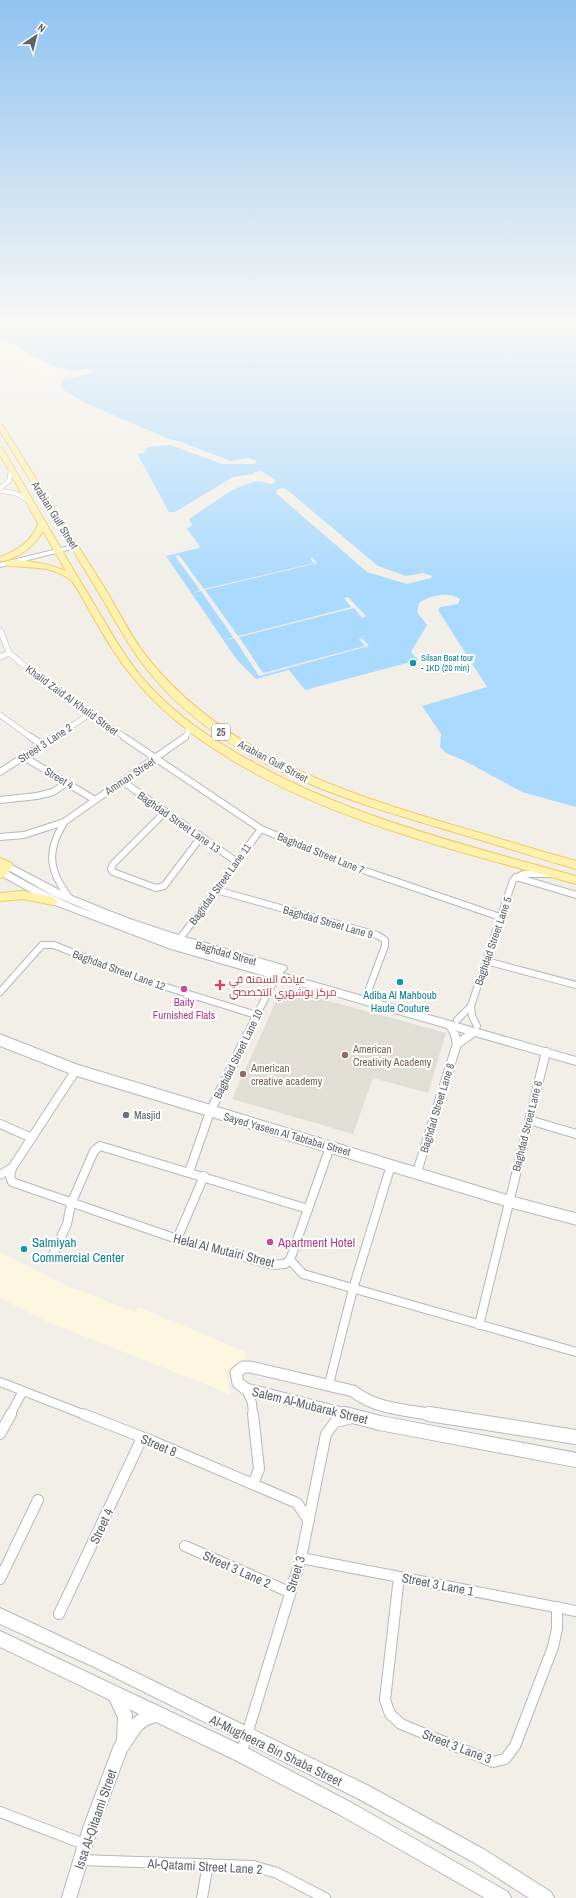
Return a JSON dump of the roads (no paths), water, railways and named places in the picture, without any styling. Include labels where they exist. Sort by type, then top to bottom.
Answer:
[{"type":"main road","name":"Arabian Gulf Street","points":[[0,426],[145,661],[168,687],[214,727],[247,749],[330,790],[376,806],[576,865]]},
{"type":"main road","name":"Arabian Gulf Street","points":[[0,449],[113,642],[142,683],[188,726],[252,768],[317,798],[391,825],[576,880]]},
{"type":"main road","points":[[2,562],[27,547],[40,531],[42,523]]},
{"type":"main road","points":[[2,562],[73,545]]},
{"type":"main road","points":[[2,562],[40,564],[60,570],[75,579]]},
{"type":"main road","points":[[317,798],[370,814],[377,812],[378,810],[376,806]]},
{"type":"main road","name":"Baghdad Street","points":[[2,868],[106,915],[179,940],[367,994],[452,1022]]},
{"type":"main road","name":"Baghdad Street","points":[[2,868],[53,901],[175,946],[452,1022],[576,1061]]},
{"type":"main road","points":[[0,897],[23,896],[53,901]]},
{"type":"main road","name":"Baghdad Street","points":[[476,1029],[576,1054]]},
{"type":"main road","name":"Al-Mugheera Bin Shaba Street","points":[[0,1616],[97,1661],[370,1796],[479,1856],[545,1898]]},
{"type":"main road","name":"Al-Mugheera Bin Shaba Street","points":[[0,1639],[241,1754],[359,1816],[502,1898]]},
{"type":"street","points":[[0,488],[10,481],[11,469]]},
{"type":"street","points":[[0,492],[18,493],[32,504]]},
{"type":"street","name":"Khalid Zaid Al Khalid Street","points":[[0,630],[9,653],[39,678],[156,758]]},
{"type":"street","points":[[0,657],[9,653]]},
{"type":"street","name":"Street 3 Lane 2","points":[[0,772],[90,714]]},
{"type":"street","points":[[0,715],[42,745]]},
{"type":"street","name":"Amman Street","points":[[0,838],[24,835],[64,822],[187,736],[188,726]]},
{"type":"street","name":"Street 4","points":[[24,757],[95,800]]},
{"type":"street","name":"Baghdad Street Lane 7","points":[[156,758],[261,829],[354,867],[500,917]]},
{"type":"street","name":"Baghdad Street Lane 13","points":[[122,781],[237,862]]},
{"type":"street","points":[[0,800],[37,796],[53,792],[66,783]]},
{"type":"street","points":[[165,812],[113,864],[111,869],[113,872],[156,888],[164,886],[201,837]]},
{"type":"street","name":"Amman Street","points":[[64,822],[56,834],[52,848],[52,862],[55,875],[61,888],[71,900]]},
{"type":"street","name":"Baghdad Street Lane 11","points":[[179,940],[261,829]]},
{"type":"street","points":[[516,877],[524,874],[555,874]]},
{"type":"street","points":[[516,877],[576,895]]},
{"type":"street","name":"Baghdad Street Lane 5","points":[[452,1022],[471,1006],[500,917],[516,877]]},
{"type":"street","name":"Baghdad Street Lane 9","points":[[216,890],[377,935],[385,940],[385,946],[367,994]]},
{"type":"street","name":"Baghdad Street Lane 12","points":[[0,992],[34,951],[42,945],[54,945],[134,977],[256,1016]]},
{"type":"street","points":[[486,961],[576,985]]},
{"type":"street","name":"Baghdad Street Lane 10","points":[[189,1172],[210,1112],[277,975]]},
{"type":"street","points":[[452,1022],[457,1044],[476,1029],[471,1006]]},
{"type":"street","name":"Sayed Yaseen Al Tabtabai Street","points":[[0,1040],[76,1070],[210,1112],[417,1172],[508,1201],[576,1219]]},
{"type":"street","name":"Baghdad Street Lane 8","points":[[417,1172],[457,1044]]},
{"type":"street","name":"Baghdad Street Lane 6","points":[[479,1325],[508,1201],[546,1052]]},
{"type":"street","points":[[0,1175],[12,1168],[76,1070]]},
{"type":"street","points":[[529,1120],[576,1134]]},
{"type":"street","points":[[0,1124],[32,1138]]},
{"type":"street","points":[[52,1257],[67,1224],[71,1204],[94,1151],[100,1146],[204,1176],[308,1209]]},
{"type":"street","points":[[290,1260],[330,1147]]},
{"type":"street","points":[[329,1384],[353,1289],[391,1165]]},
{"type":"street","name":"Helal Al Mutairi Street","points":[[12,1168],[10,1180],[14,1183],[71,1204],[177,1239],[273,1266],[285,1264],[290,1260],[303,1274],[576,1352]]},
{"type":"street","points":[[177,1239],[204,1176]]},
{"type":"street","name":"Salem Al-Mubarak Street","points":[[576,1437],[439,1416],[376,1404],[364,1400],[353,1391],[329,1384],[246,1366],[239,1370],[236,1378],[240,1386],[246,1389],[363,1419],[576,1460]]},
{"type":"street","name":"Street 8","points":[[0,1382],[142,1438],[297,1503],[309,1521]]},
{"type":"street","points":[[246,1389],[252,1404],[259,1469],[253,1484]]},
{"type":"street","points":[[0,1434],[23,1390]]},
{"type":"street","name":"Street 3","points":[[241,1754],[301,1558],[328,1429],[337,1420],[363,1419]]},
{"type":"street","name":"Street 4","points":[[59,1614],[142,1438]]},
{"type":"street","points":[[0,1579],[38,1500]]},
{"type":"street","name":"Street 3 Lane 2","points":[[185,1546],[290,1592]]},
{"type":"street","name":"Street 3 Lane 1","points":[[301,1558],[576,1611]]},
{"type":"street","name":"Street 3 Lane 3","points":[[399,1577],[385,1700],[388,1710],[401,1724],[493,1762],[505,1759],[515,1746],[553,1647],[557,1629],[557,1607]]},
{"type":"street","name":"Issa Al-Qitaami Street","points":[[115,1695],[124,1716],[124,1741]]},
{"type":"street","name":"Issa Al-Qitaami Street","points":[[69,1898],[84,1844],[111,1771],[124,1741],[135,1726],[142,1720],[157,1714]]},
{"type":"street","points":[[0,1812],[84,1844]]},
{"type":"street","name":"Al-Qatami Street Lane 2","points":[[79,1860],[261,1867],[277,1873],[325,1898]]},
{"type":"street","points":[[202,1898],[208,1864]]},
{"type":"water","points":[[100,410],[576,410],[576,807],[522,792],[465,761],[446,753],[440,747],[441,734],[422,706],[487,687],[438,610],[440,607],[458,604],[460,599],[451,595],[434,596],[419,603],[417,612],[427,625],[411,652],[418,660],[305,690],[289,670],[256,679],[237,660],[166,556],[199,548],[200,546],[187,529],[192,525],[189,519],[229,492],[244,485],[257,481],[273,484],[275,479],[261,471],[253,474],[233,477],[175,512],[169,512],[138,454],[144,453],[148,447],[170,445],[222,464],[255,464],[257,461],[249,458],[230,461],[182,442],[169,439]],"holes":[[[282,488],[286,489],[378,566],[406,576],[423,573],[432,576],[431,578],[407,584],[367,572],[277,494],[276,490]]]},
{"type":"place","name":"Silsan Boat tour - 1KD (20 min)","points":[[413,663]]},
{"type":"place","name":"Adiba Al Mahboub Haute Couture","points":[[400,982]]},
{"type":"place","name":"عيادة السمنة في مركز بوشهري التخصصي","points":[[220,985]]},
{"type":"place","name":"Baity Furnished Flats","points":[[184,989]]},
{"type":"place","name":"American Creativity Academy","points":[[345,1055]]},
{"type":"place","name":"American creative academy","points":[[243,1074]]},
{"type":"place","name":"Masjid","points":[[126,1115]]},
{"type":"place","name":"Apartment Hotel","points":[[270,1242]]},
{"type":"place","name":"Salmiyah Commercial Center","points":[[24,1249]]}]
